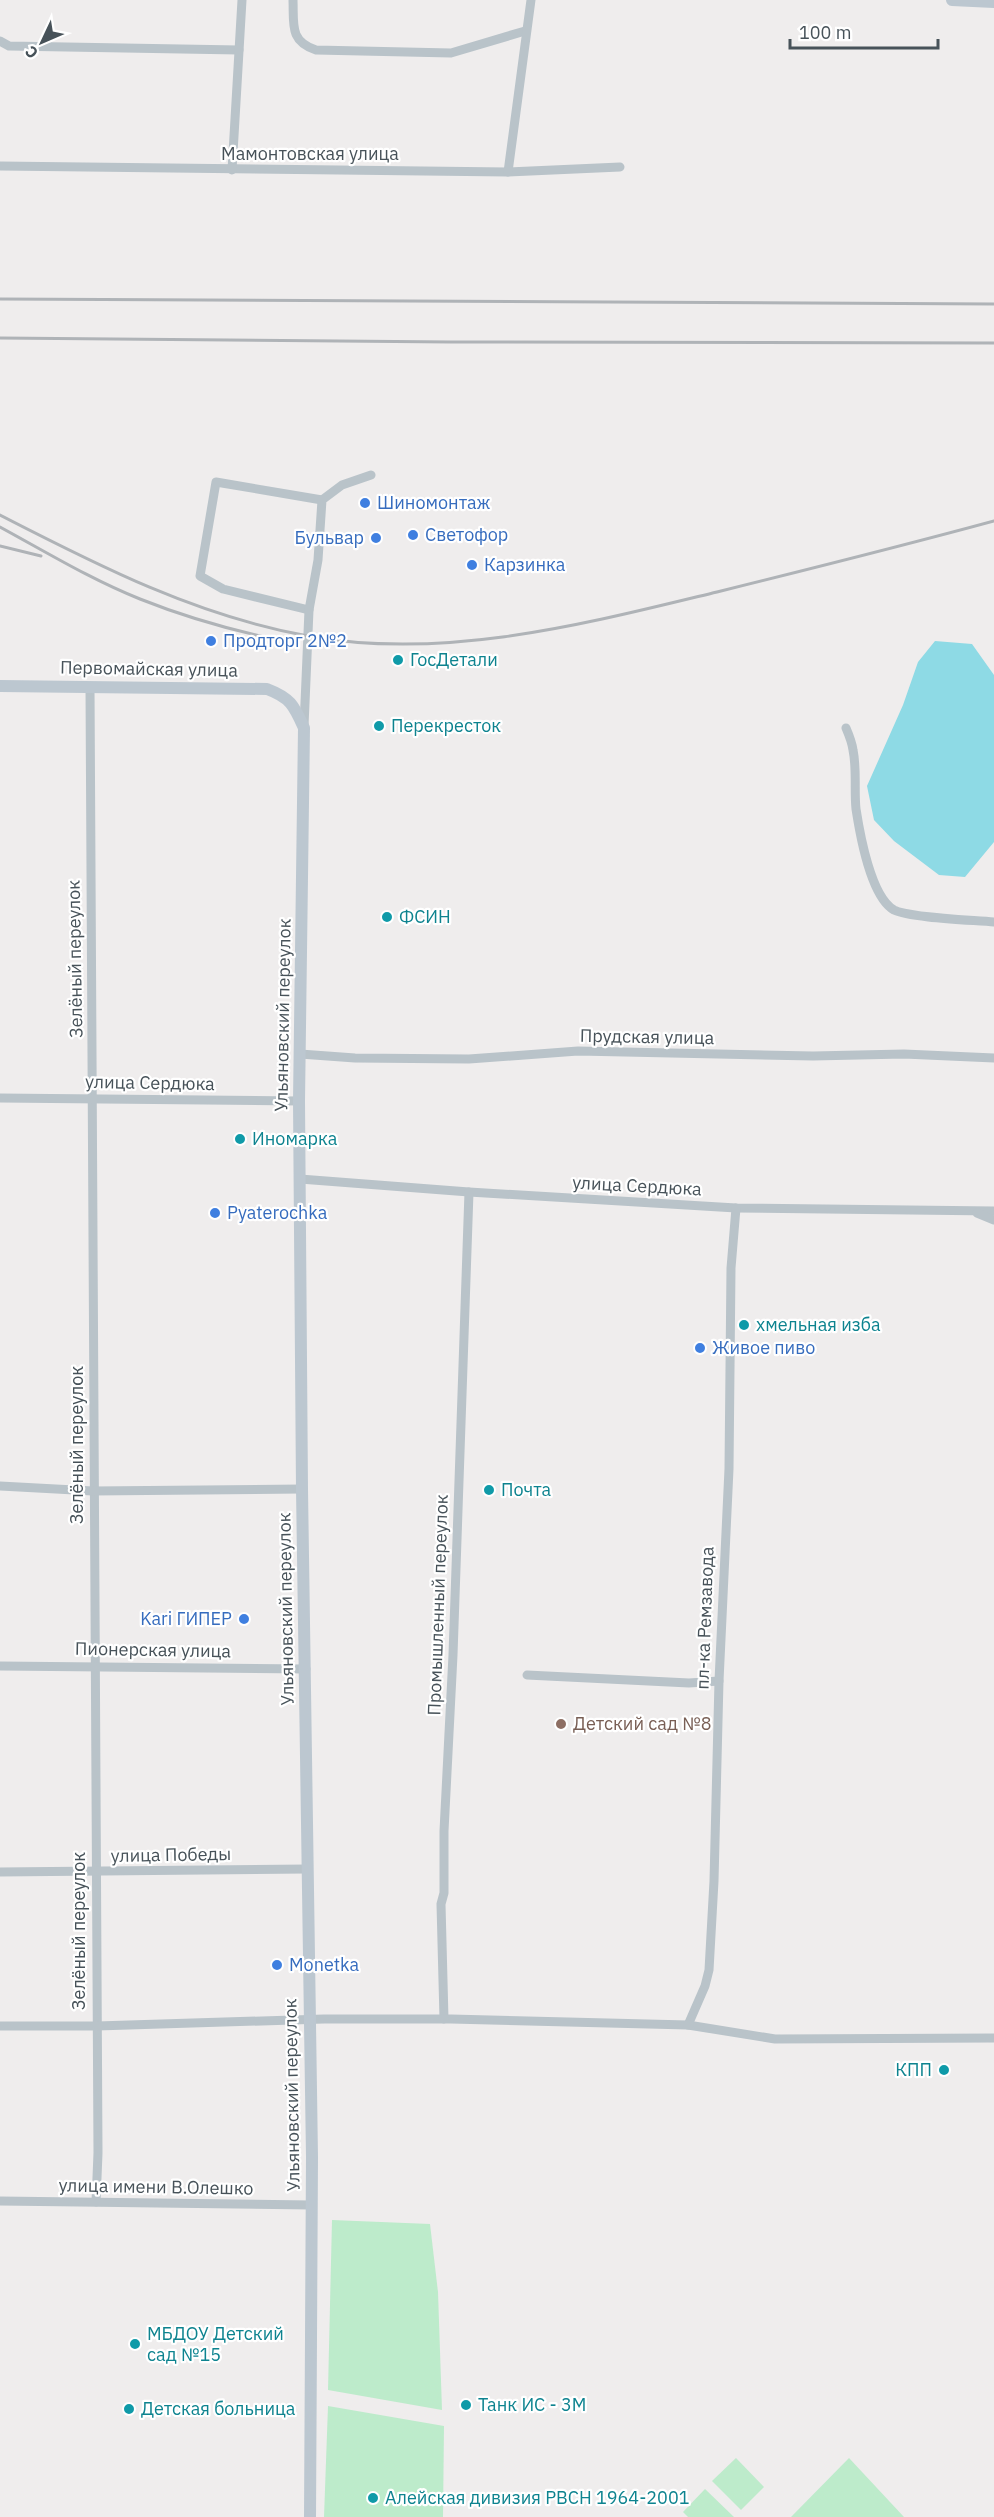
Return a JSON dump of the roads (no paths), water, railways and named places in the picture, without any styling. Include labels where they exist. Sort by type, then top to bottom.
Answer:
[{"type":"main road","points":[[952,0],[994,2]]},
{"type":"main road","name":"Первомайская улица","points":[[0,686],[267,689],[282,694],[293,703]]},
{"type":"main road","name":"Ульяновский переулок","points":[[293,703],[304,728],[299,1101],[312,2205],[310,2517]]},
{"type":"street","points":[[232,170],[242,0]]},
{"type":"street","points":[[293,0],[294,33],[302,45],[316,50],[451,53],[525,31]]},
{"type":"street","points":[[508,172],[525,31],[531,0]]},
{"type":"street","points":[[0,41],[9,46],[239,50]]},
{"type":"street","name":"Мамонтовская улица","points":[[0,166],[508,172],[620,167]]},
{"type":"street","points":[[309,610],[223,589],[200,576],[216,482],[322,500],[342,485],[371,475]]},
{"type":"street","points":[[304,728],[309,610],[318,560],[322,500]]},
{"type":"street","name":"Зелёный переулок","points":[[90,687],[96,2202]]},
{"type":"street","points":[[846,728],[854,750],[856,810],[878,892],[886,903],[896,911],[912,914],[994,922]]},
{"type":"street","name":"Прудская улица","points":[[300,1054],[355,1058],[469,1059],[578,1052],[813,1056],[904,1054],[994,1058]]},
{"type":"street","name":"улица Сердюка","points":[[0,1098],[299,1101]]},
{"type":"street","name":"улица Сердюка","points":[[300,1179],[736,1208],[994,1211]]},
{"type":"street","name":"Промышленный переулок","points":[[444,2019],[441,1904],[444,1893],[444,1831],[453,1655],[469,1192]]},
{"type":"street","name":"пл-ка Ремзавода","points":[[688,2025],[705,1986],[709,1970],[729,1469],[731,1268],[736,1208]]},
{"type":"street","points":[[973,1212],[994,1220]]},
{"type":"street","points":[[0,1486],[93,1491],[302,1489]]},
{"type":"street","name":"Пионерская улица","points":[[0,1666],[306,1669]]},
{"type":"street","points":[[527,1675],[689,1683],[719,1681]]},
{"type":"street","name":"улица Победы","points":[[0,1872],[308,1869]]},
{"type":"street","points":[[0,2026],[97,2026],[324,2019],[444,2019],[688,2025],[775,2039],[994,2038]]},
{"type":"street","name":"улица имени В.Олешко","points":[[0,2201],[312,2205]]},
{"type":"water","points":[[935,641],[972,644],[994,675],[994,842],[965,877],[939,875],[894,841],[874,820],[867,786],[903,705],[918,662]]},
{"type":"railway","points":[[0,299],[994,304]]},
{"type":"railway","points":[[0,338],[994,343]]},
{"type":"railway","points":[[0,515],[74,553],[150,587],[227,616],[308,636],[359,643],[411,644],[463,642],[566,627],[717,592],[994,521]]},
{"type":"railway","points":[[0,527],[87,574],[140,599],[174,612],[278,640]]},
{"type":"railway","points":[[0,546],[41,556]]},
{"type":"place","name":"Шиномонтаж","points":[[365,503]]},
{"type":"place","name":"Светофор","points":[[413,535]]},
{"type":"place","name":"Бульвар","points":[[376,538]]},
{"type":"place","name":"Карзинка","points":[[472,565]]},
{"type":"place","name":"Продторг 2№2","points":[[211,641]]},
{"type":"place","name":"ГосДетали","points":[[398,660]]},
{"type":"place","name":"Перекресток","points":[[379,726]]},
{"type":"place","name":"ФСИН","points":[[387,917]]},
{"type":"place","name":"Иномарка","points":[[240,1139]]},
{"type":"place","name":"Pyaterochka","points":[[215,1213]]},
{"type":"place","name":"хмельная изба","points":[[744,1325]]},
{"type":"place","name":"Живое пиво","points":[[700,1348]]},
{"type":"place","name":"Почта","points":[[489,1490]]},
{"type":"place","name":"Kari ГИПЕР","points":[[244,1619]]},
{"type":"place","name":"Детский сад №8","points":[[561,1724]]},
{"type":"place","name":"Monetka","points":[[277,1965]]},
{"type":"place","name":"КПП","points":[[944,2070]]},
{"type":"place","name":"МБДОУ Детский сад №15","points":[[135,2344]]},
{"type":"place","name":"Танк ИС - 3М","points":[[466,2405]]},
{"type":"place","name":"Детская больница","points":[[129,2409]]},
{"type":"place","name":"Алейская дивизия РВСН 1964-2001","points":[[373,2498]]}]
